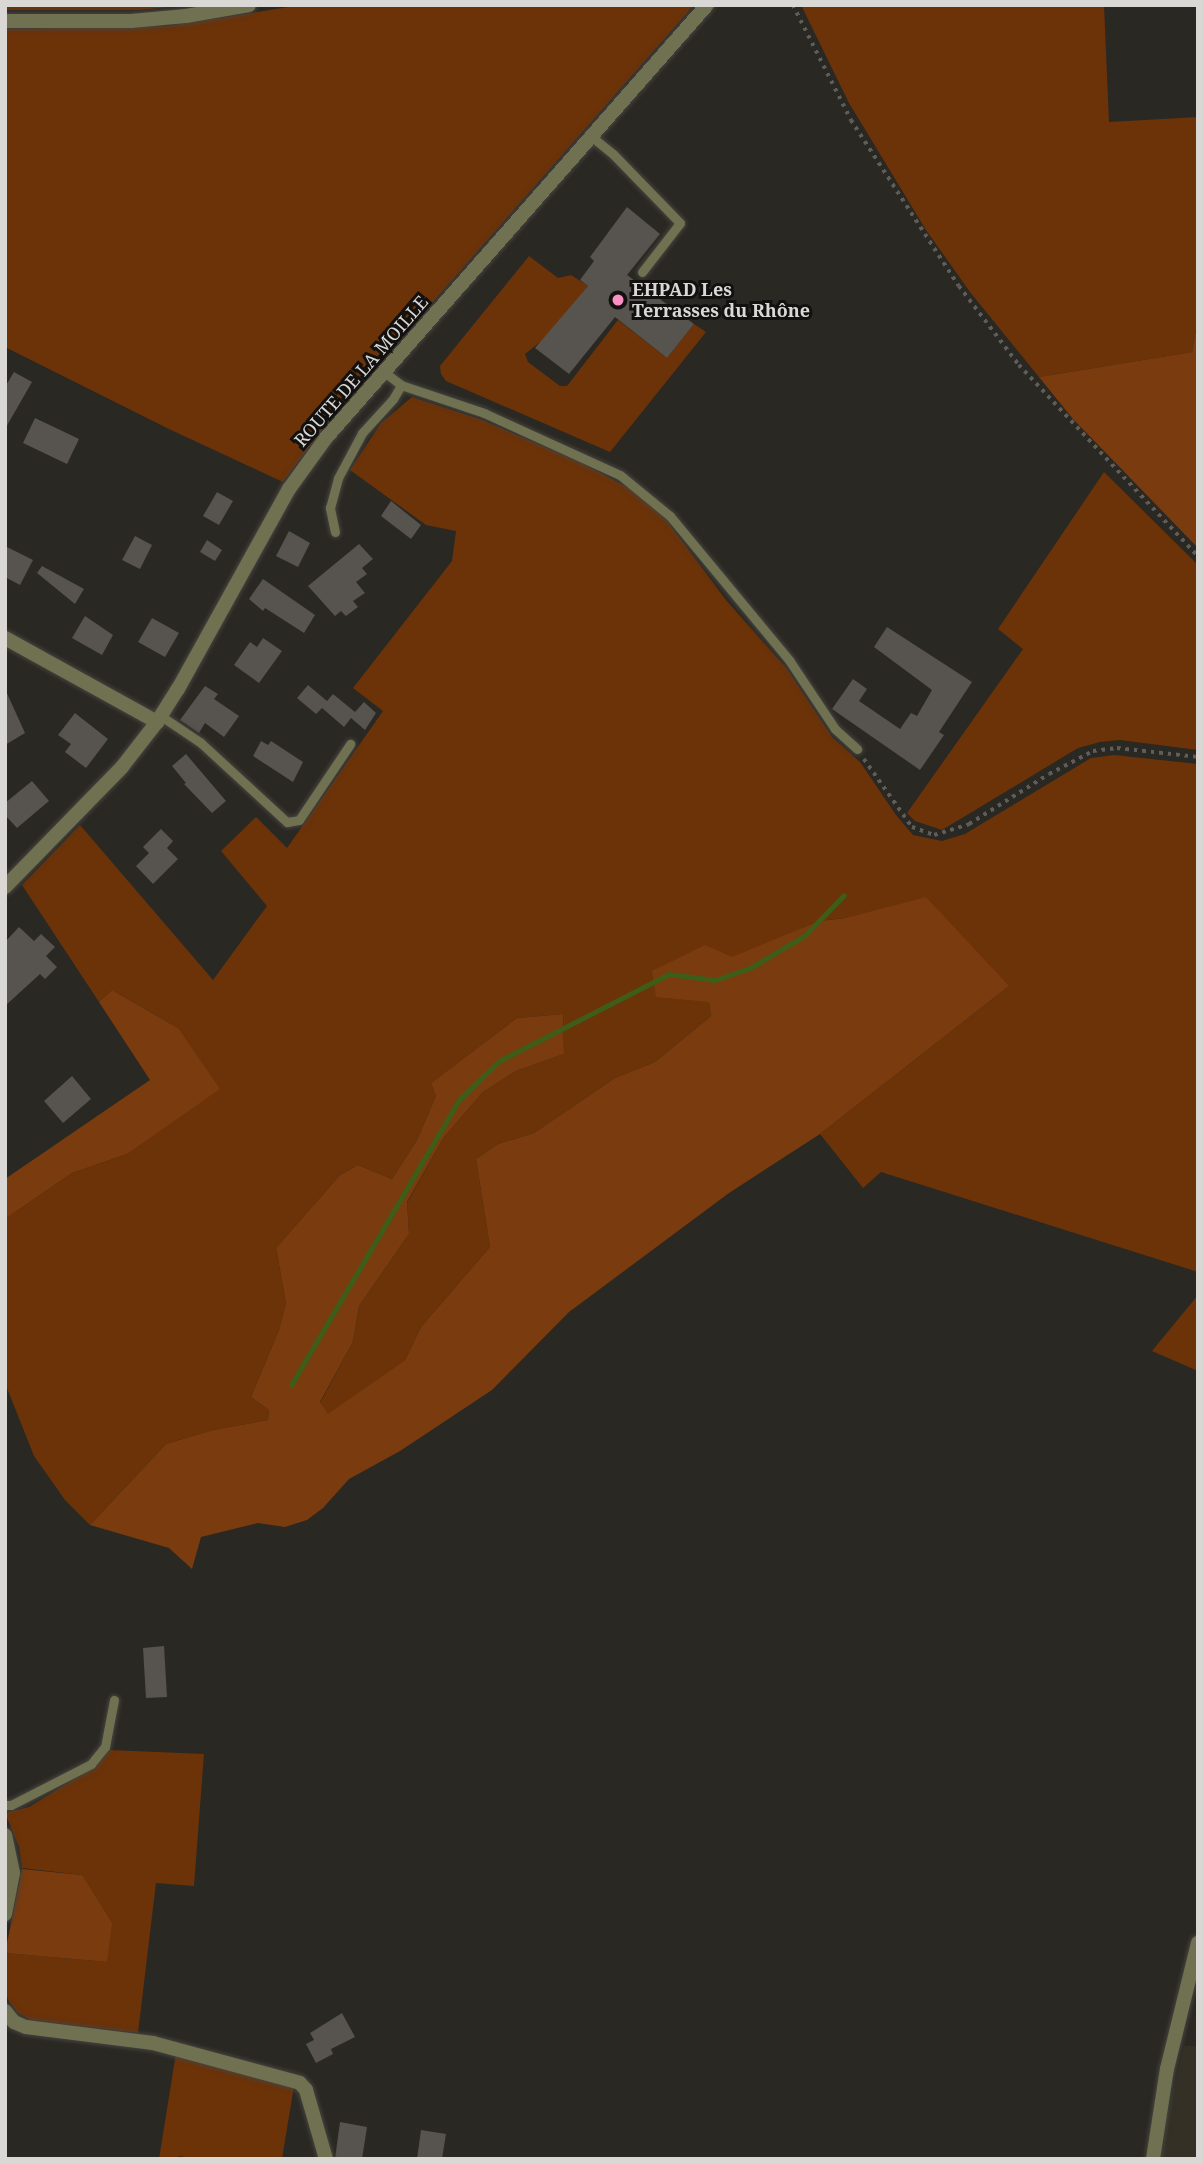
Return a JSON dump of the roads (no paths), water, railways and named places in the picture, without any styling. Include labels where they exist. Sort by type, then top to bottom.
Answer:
[{"type":"street","points":[[5,21],[131,21],[186,16],[249,5]]},
{"type":"street","name":"ROUTE DE LA MOILLE","points":[[5,887],[122,767],[158,719],[289,489],[325,439],[707,5]]},
{"type":"street","points":[[5,638],[158,719]]},
{"type":"street","points":[[5,1835],[13,1873],[5,1914]]},
{"type":"street","points":[[1153,2159],[1167,2069],[1198,1943]]},
{"type":"street","points":[[5,2011],[15,2022],[26,2027],[153,2043],[300,2083],[306,2090],[326,2159]]},
{"type":"lane","points":[[592,137],[680,223],[642,272]]},
{"type":"lane","points":[[384,372],[401,385],[484,413],[620,475],[670,516],[789,660],[835,729],[857,749]]},
{"type":"lane","points":[[335,531],[330,508],[338,478],[362,433],[393,399],[401,385]]},
{"type":"lane","points":[[158,719],[201,743],[287,822],[299,820],[350,744]]},
{"type":"lane","points":[[5,1805],[11,1805],[91,1764],[105,1746],[114,1700]]},
{"type":"waterway","points":[[291,1385],[459,1100],[499,1061],[669,974],[715,980],[750,968],[804,936],[844,895]]},
{"type":"place","name":"EHPAD Les Terrasses du Rhône","points":[[618,300]]}]
